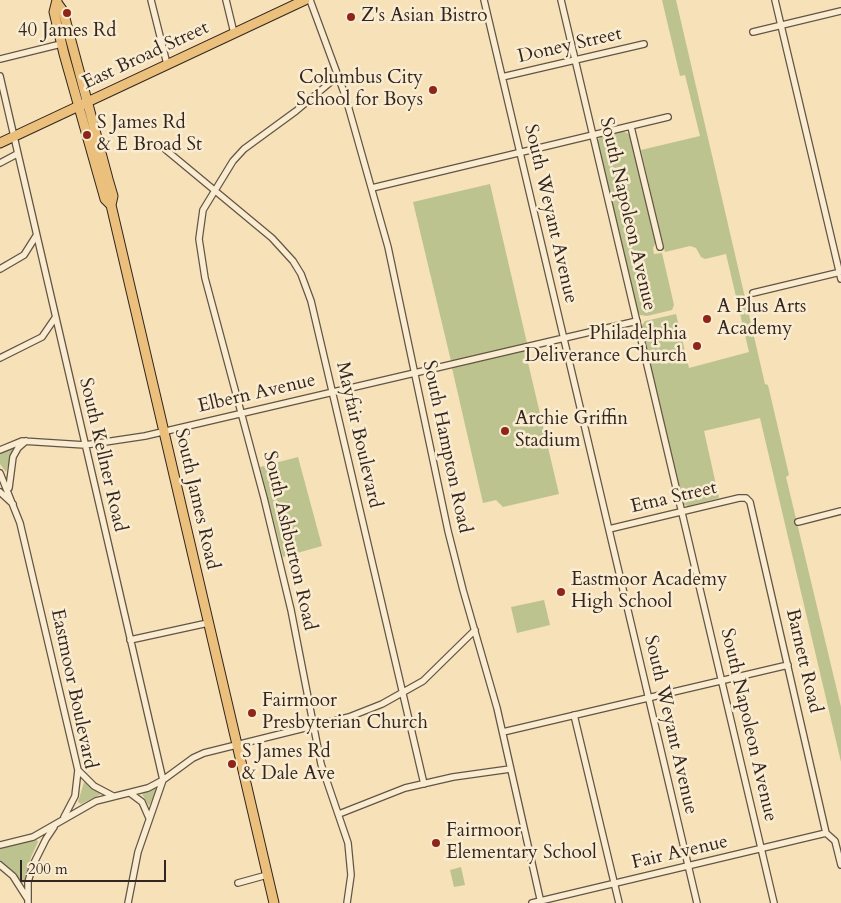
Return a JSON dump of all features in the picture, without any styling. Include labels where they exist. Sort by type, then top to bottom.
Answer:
[{"type":"main road","name":"East Broad Street","points":[[0,143],[305,0]]},
{"type":"main road","name":"South James Road","points":[[57,2],[54,12],[61,44],[105,199],[111,205],[274,903]]},
{"type":"main road","points":[[57,2],[63,11],[88,101],[113,196],[111,205]]},
{"type":"street","points":[[151,0],[167,64]]},
{"type":"street","points":[[226,0],[234,33]]},
{"type":"street","name":"South Hampton Road","points":[[310,0],[338,76],[372,188],[392,263],[441,500],[474,630],[503,732],[541,902]]},
{"type":"street","name":"South Weyant Avenue","points":[[484,0],[696,903]]},
{"type":"street","name":"South Napoleon Avenue","points":[[561,0],[774,903]]},
{"type":"street","points":[[753,293],[841,275],[775,0]]},
{"type":"street","points":[[753,32],[841,11]]},
{"type":"street","points":[[0,59],[61,44]]},
{"type":"street","name":"Doney Street","points":[[502,77],[644,44]]},
{"type":"street","name":"South Kellner Road","points":[[0,76],[163,780]]},
{"type":"street","name":"South Ashburton Road","points":[[338,76],[296,111],[244,149],[233,161],[215,189],[201,218],[200,252],[205,278],[242,413],[291,610],[324,772],[339,814],[350,857],[351,874],[348,903]]},
{"type":"street","points":[[372,188],[668,117]]},
{"type":"street","points":[[631,127],[660,247]]},
{"type":"street","name":"Mayfair Boulevard","points":[[166,150],[215,189],[278,244],[301,274],[311,300],[424,784]]},
{"type":"street","points":[[0,163],[17,154]]},
{"type":"street","points":[[0,269],[24,256],[36,236]]},
{"type":"street","points":[[0,358],[42,336],[55,318]]},
{"type":"street","name":"Elbern Avenue","points":[[0,450],[11,444],[26,441],[85,445],[164,432],[637,321]]},
{"type":"street","points":[[8,490],[13,457],[18,448],[26,441]]},
{"type":"street","name":"Eastmoor Boulevard","points":[[0,473],[15,507],[78,770],[75,796],[70,810],[46,839],[32,866],[28,901]]},
{"type":"street","points":[[0,492],[15,507]]},
{"type":"street","name":"Etna Street","points":[[608,529],[746,498]]},
{"type":"street","name":"Barnett Road","points":[[746,498],[750,502],[826,832]]},
{"type":"street","points":[[798,522],[841,511]]},
{"type":"street","points":[[130,640],[208,623]]},
{"type":"street","points":[[0,845],[33,837],[96,801],[148,788],[163,780],[193,758],[215,749],[359,714],[403,693],[437,669],[474,630]]},
{"type":"street","points":[[503,732],[788,665]]},
{"type":"street","points":[[574,715],[619,903]]},
{"type":"street","points":[[339,814],[379,797],[424,784],[510,769]]},
{"type":"street","points":[[78,770],[94,786],[113,796]]},
{"type":"street","points":[[128,903],[138,852],[163,780]]},
{"type":"street","points":[[130,793],[142,802],[149,818]]},
{"type":"street","points":[[826,832],[833,838],[841,865]]},
{"type":"street","name":"Fair Avenue","points":[[532,903],[762,849],[826,832]]},
{"type":"street","points":[[0,865],[12,876],[28,901]]},
{"type":"street","points":[[238,884],[267,875]]},
{"type":"green space","points":[[662,0],[676,0],[765,384],[768,385],[789,475],[786,477],[841,707],[841,762],[760,418],[704,431],[719,498],[688,506],[684,505],[641,327],[645,321],[676,314],[689,368],[749,352],[726,254],[705,259],[701,257],[696,248],[690,246],[665,252],[656,216],[641,150],[700,136],[685,75],[680,76]]},
{"type":"green space","points":[[622,131],[631,135],[656,242],[653,248],[654,254],[662,253],[674,305],[672,310],[647,316],[640,315],[637,311],[597,141],[601,136]]},
{"type":"green space","points":[[490,184],[527,343],[451,361],[413,202]]},
{"type":"green space","name":"Archie Griffin Stadium","points":[[525,350],[559,494],[503,507],[496,500],[483,503],[452,368]]},
{"type":"green space","points":[[11,447],[13,450],[6,472],[0,464],[0,454]]},
{"type":"green space","points":[[298,457],[322,546],[283,557],[260,467]]},
{"type":"green space","points":[[544,600],[550,625],[517,633],[511,607]]},
{"type":"green space","points":[[84,782],[101,794],[81,804],[78,802]]},
{"type":"green space","points":[[154,788],[157,789],[149,806],[142,794]]},
{"type":"green space","points":[[36,839],[38,842],[22,883],[0,862],[0,848]]},
{"type":"green space","points":[[461,867],[465,885],[454,887],[450,870]]},
{"type":"place","name":"40 James Rd","points":[[67,13]]},
{"type":"place","name":"Z's Asian Bistro","points":[[351,17]]},
{"type":"place","name":"Columbus City School for Boys","points":[[433,90]]},
{"type":"place","name":"S James Rd & E Broad St","points":[[87,135]]},
{"type":"place","name":"A Plus Arts Academy","points":[[707,319]]},
{"type":"place","name":"Philadelphia Deliverance Church","points":[[697,346]]},
{"type":"place","name":"Archie Griffin Stadium","points":[[505,431]]},
{"type":"place","name":"Eastmoor Academy High School","points":[[561,592]]},
{"type":"place","name":"Fairmoor Presbyterian Church","points":[[252,713]]},
{"type":"place","name":"S James Rd & Dale Ave","points":[[232,764]]},
{"type":"place","name":"Fairmoor Elementary School","points":[[436,843]]}]
